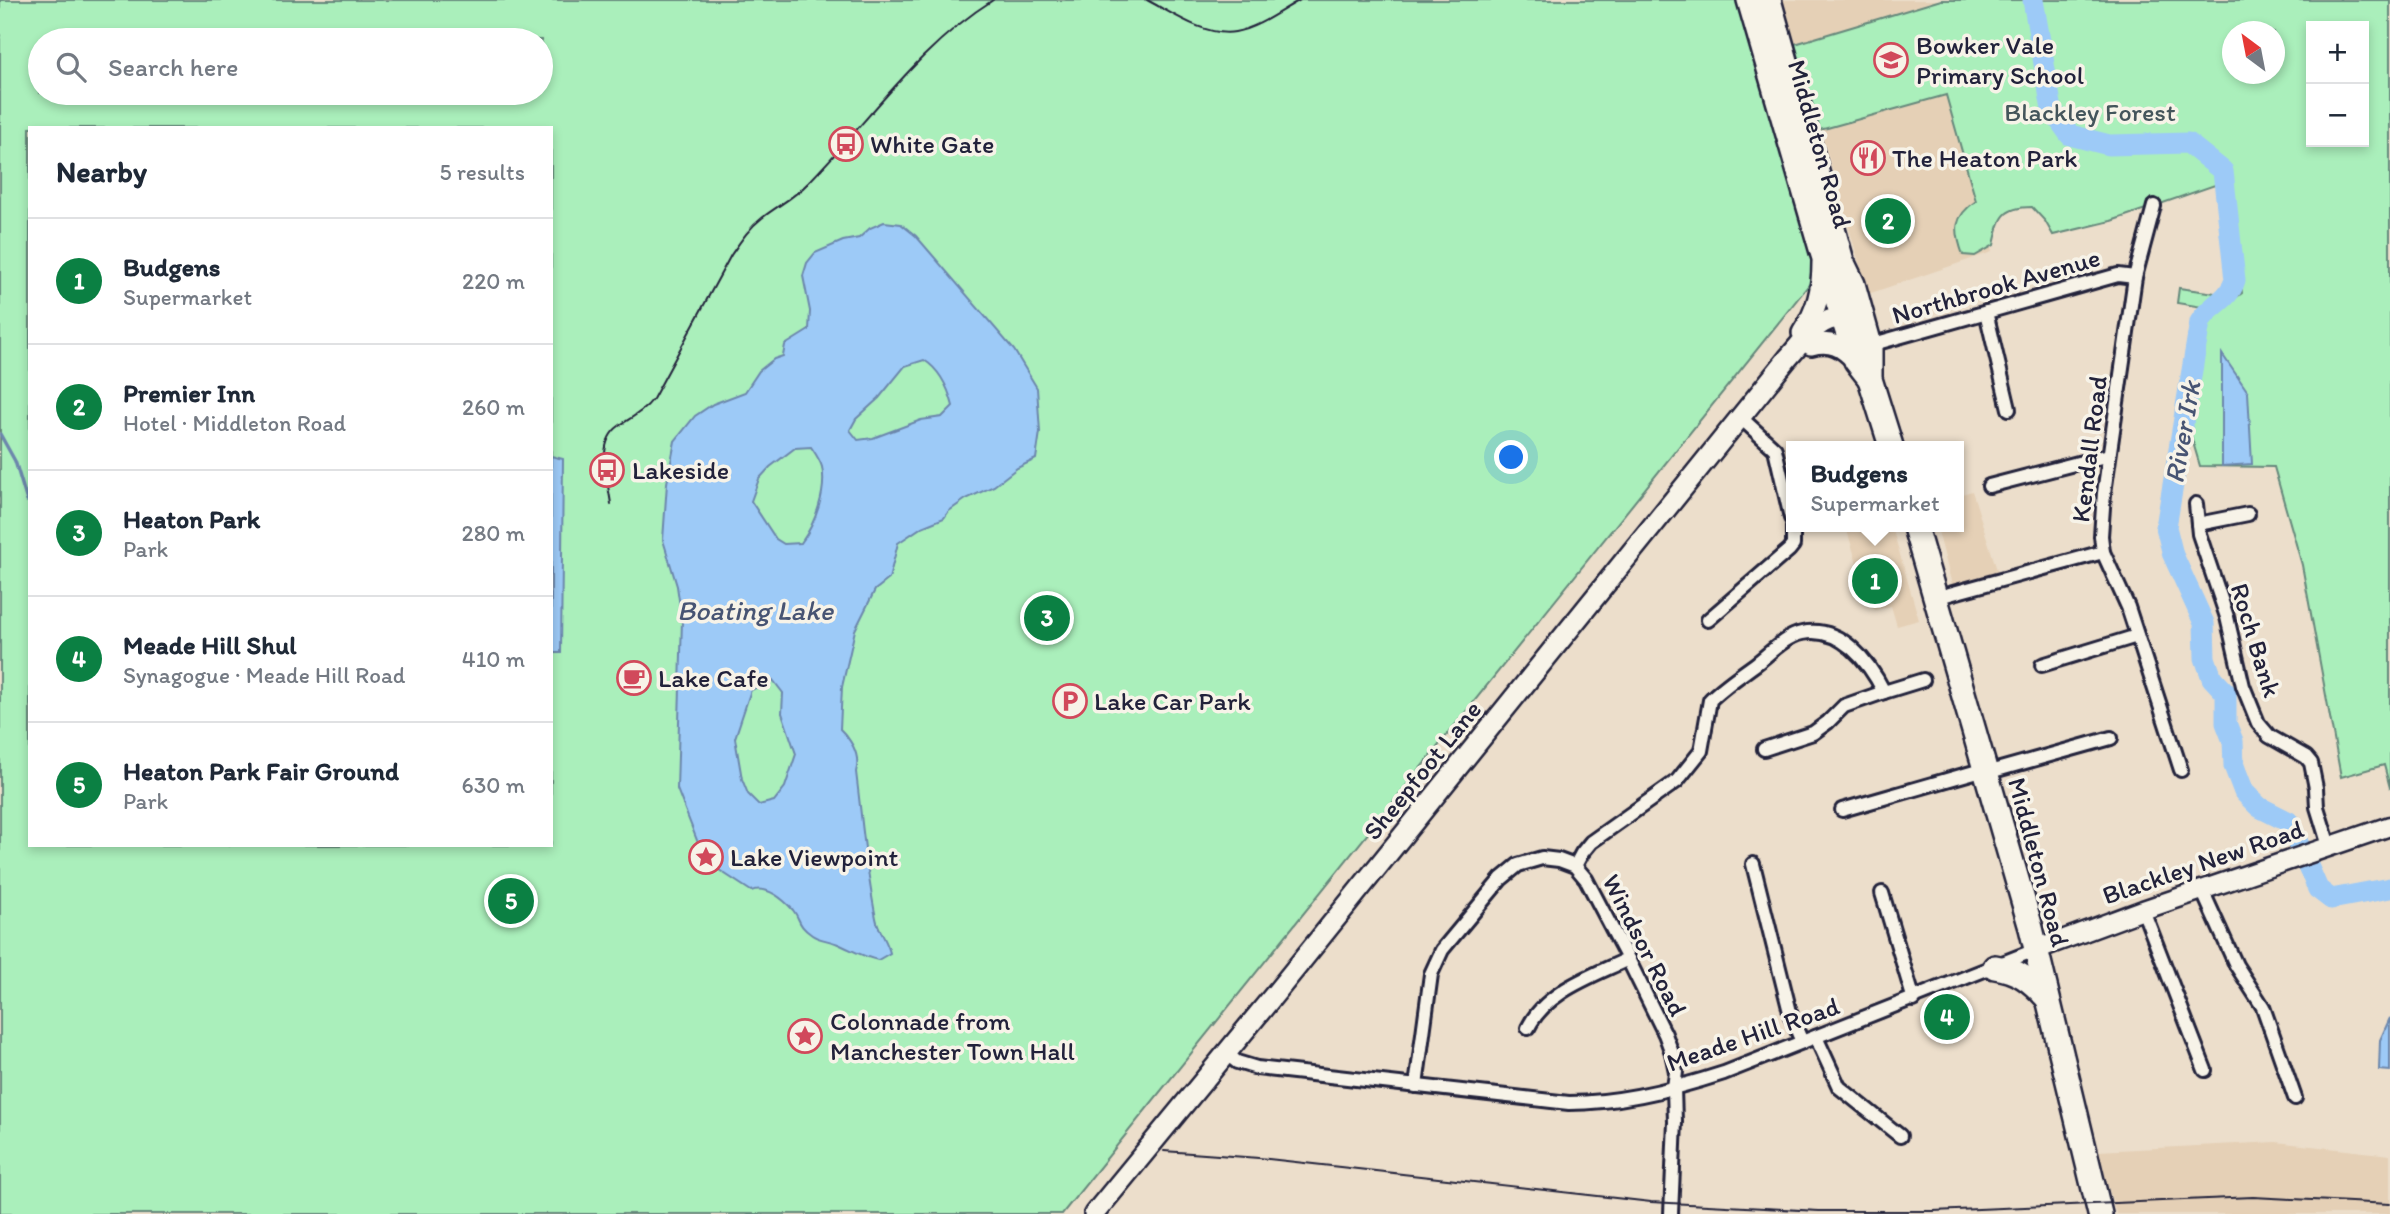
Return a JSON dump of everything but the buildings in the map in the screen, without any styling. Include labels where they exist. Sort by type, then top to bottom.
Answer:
[{"type":"highway","name":"Middleton Road","points":[[1749,0],[1794,158],[1841,278],[1847,306],[1843,318],[1864,345]]},
{"type":"highway","name":"Middleton Road","points":[[1769,0],[1807,136],[1832,257],[1853,284],[1870,379],[1890,441]]},
{"type":"highway","points":[[1794,158],[1801,141],[1807,136]]},
{"type":"highway","points":[[1843,318],[1864,345]]},
{"type":"highway","name":"Middleton Road","points":[[1916,532],[2035,950],[2100,1214]]},
{"type":"highway","points":[[1995,967],[2020,974],[2046,997]]},
{"type":"main road","name":"Sheepfoot Lane","points":[[1788,358],[1816,311],[1822,277],[1832,257]]},
{"type":"main road","name":"Sheepfoot Lane","points":[[1094,1214],[1227,1054],[1788,358],[1821,323],[1833,317],[1843,318]]},
{"type":"main road","name":"Sheepfoot Lane","points":[[1788,358],[1833,330],[1843,318]]},
{"type":"main road","points":[[1811,345],[1827,342],[1864,345]]},
{"type":"street","name":"Kendall Road","points":[[2154,206],[2135,277],[2101,521],[2103,552],[2128,607],[2181,770]]},
{"type":"street","name":"Northbrook Avenue","points":[[1864,345],[2118,275],[2135,277]]},
{"type":"street","points":[[1986,312],[2009,409]]},
{"type":"street","points":[[1740,417],[1775,449],[1786,496]]},
{"type":"street","points":[[1989,486],[2109,455]]},
{"type":"street","name":"Roch Bank","points":[[2196,505],[2199,534],[2227,617],[2243,685],[2258,723],[2269,736],[2306,757],[2311,763],[2321,848]]},
{"type":"street","points":[[2198,524],[2248,514]]},
{"type":"street","points":[[1708,620],[1789,551],[1793,545],[1793,532]]},
{"type":"street","points":[[1936,598],[2103,552]]},
{"type":"street","points":[[1416,1086],[1431,974],[1441,950],[1501,879],[1518,865],[1542,858],[1575,866],[1581,853],[1591,842],[1677,781],[1701,751],[1710,700],[1786,640],[1801,633],[1817,633],[1842,640],[1862,656],[1884,692]]},
{"type":"street","points":[[2042,665],[2137,636]]},
{"type":"street","points":[[1763,749],[1812,733],[1844,706],[1923,680]]},
{"type":"street","points":[[1842,810],[2111,738]]},
{"type":"street","name":"Blackley New Road","points":[[2035,950],[2143,910],[2390,826]]},
{"type":"street","points":[[1753,864],[1791,1016],[1802,1042]]},
{"type":"street","name":"Windsor Road","points":[[1575,866],[1586,879],[1668,1043],[1676,1072],[1671,1214]]},
{"type":"street","points":[[2203,890],[2236,965],[2263,1007],[2295,1098]]},
{"type":"street","points":[[1882,893],[1914,1000]]},
{"type":"street","points":[[2143,910],[2205,1070]]},
{"type":"street","name":"Meade Hill Road","points":[[1227,1054],[1237,1062],[1256,1068],[1569,1103],[1597,1102],[1674,1088],[1724,1073],[2035,950]]},
{"type":"street","points":[[1528,1028],[1533,1018],[1554,998],[1628,959]]},
{"type":"street","points":[[1816,1037],[1839,1087],[1900,1136]]},
{"type":"shaded area","points":[[1783,0],[1971,0],[1946,95],[1992,252],[1868,294]]},
{"type":"shaded area","points":[[1972,491],[1998,573],[1952,585],[1938,532],[1964,532],[1964,493]]},
{"type":"shaded area","points":[[1848,532],[1893,532],[1919,620],[1897,626],[1891,606],[1875,610],[1868,600]]},
{"type":"shaded area","points":[[2276,1142],[2390,1155],[2390,1214],[2116,1214],[2098,1151]]},
{"type":"green space","points":[[0,0],[1739,0],[1811,253],[1812,281],[1062,1214],[0,1214]]},
{"type":"green space","name":"Blackley Forest","points":[[1941,0],[2390,0],[2390,788],[2384,765],[2341,777],[2302,565],[2274,467],[2200,466],[2189,429],[2208,319],[2242,293],[2232,179],[2111,221],[2053,235],[2032,207],[2014,209],[2001,221],[1994,245],[1975,256],[1963,255],[1957,231],[1959,219],[1976,201],[1946,95],[1820,130],[1795,44]]},
{"type":"green space","points":[[2179,288],[2215,293],[2202,307],[2177,303]]},
{"type":"water","name":"Boating Lake","points":[[884,222],[901,224],[916,236],[1014,350],[1037,388],[1040,432],[1036,459],[1017,468],[994,486],[966,499],[944,518],[922,527],[898,543],[889,579],[875,590],[855,630],[842,687],[840,729],[852,743],[856,754],[873,900],[877,922],[890,953],[878,960],[812,935],[779,897],[768,891],[751,891],[713,866],[700,848],[677,789],[682,620],[677,586],[663,540],[667,483],[675,441],[695,416],[713,404],[745,392],[759,371],[774,359],[783,356],[785,345],[809,330],[810,311],[803,276],[807,263],[815,253],[843,241],[859,238],[870,228]],"holes":[[[924,360],[943,380],[953,406],[942,417],[921,420],[873,438],[858,440],[850,430],[856,419],[879,398],[905,366]],[[811,447],[822,467],[823,486],[815,517],[801,543],[784,544],[776,539],[751,501],[759,479],[795,448]],[[773,680],[783,693],[782,713],[796,754],[785,787],[774,801],[759,805],[748,794],[742,779],[735,738],[751,690]]]},
{"type":"water","points":[[2222,354],[2248,392],[2252,464],[2222,466]]},
{"type":"water","points":[[553,456],[563,459],[561,653],[553,653]]},
{"type":"water","points":[[2390,1018],[2390,1071],[2379,1070],[2380,1040]]},
{"type":"waterway","name":"River Irk","points":[[2033,0],[2052,110],[2070,135],[2109,145],[2188,143],[2223,171],[2235,280],[2224,298],[2208,311],[2200,322],[2166,527],[2173,555],[2204,623],[2205,658],[2212,678],[2226,693],[2226,723],[2233,741],[2234,766],[2244,792],[2259,807],[2289,822],[2318,889],[2331,899],[2390,888]]},
{"type":"waterway","points":[[0,434],[15,461],[28,501]]},
{"type":"tram line","points":[[611,504],[605,462],[607,442],[619,426],[653,399],[731,255],[745,235],[762,218],[808,183],[895,86],[941,40],[993,0]]},
{"type":"tram line","points":[[1147,0],[1201,28],[1224,33],[1252,27],[1300,0]]},
{"type":"tram line","points":[[1164,1151],[1259,1158],[1651,1202],[1819,1211],[1933,1211],[2253,1197],[2390,1204]]},
{"type":"place","name":"Bowker Vale Primary School","points":[[1891,60]]},
{"type":"place","name":"White Gate","points":[[846,144]]},
{"type":"place","name":"The Heaton Park","points":[[1868,158]]},
{"type":"place","name":"Premier Inn","points":[[1888,221]]},
{"type":"place","name":"Lakeside","points":[[607,470]]},
{"type":"place","name":"Budgens","points":[[1875,581]]},
{"type":"place","name":"Heaton Park","points":[[1047,618]]},
{"type":"place","name":"Lake Cafe","points":[[634,678]]},
{"type":"place","name":"Lake Car Park","points":[[1070,701]]},
{"type":"place","name":"Lake Viewpoint","points":[[706,857]]},
{"type":"place","name":"Heaton Park Fair Ground","points":[[511,901]]},
{"type":"place","name":"Meade Hill Shul","points":[[1947,1017]]},
{"type":"place","name":"Colonnade from Manchester Town Hall","points":[[805,1036]]}]
